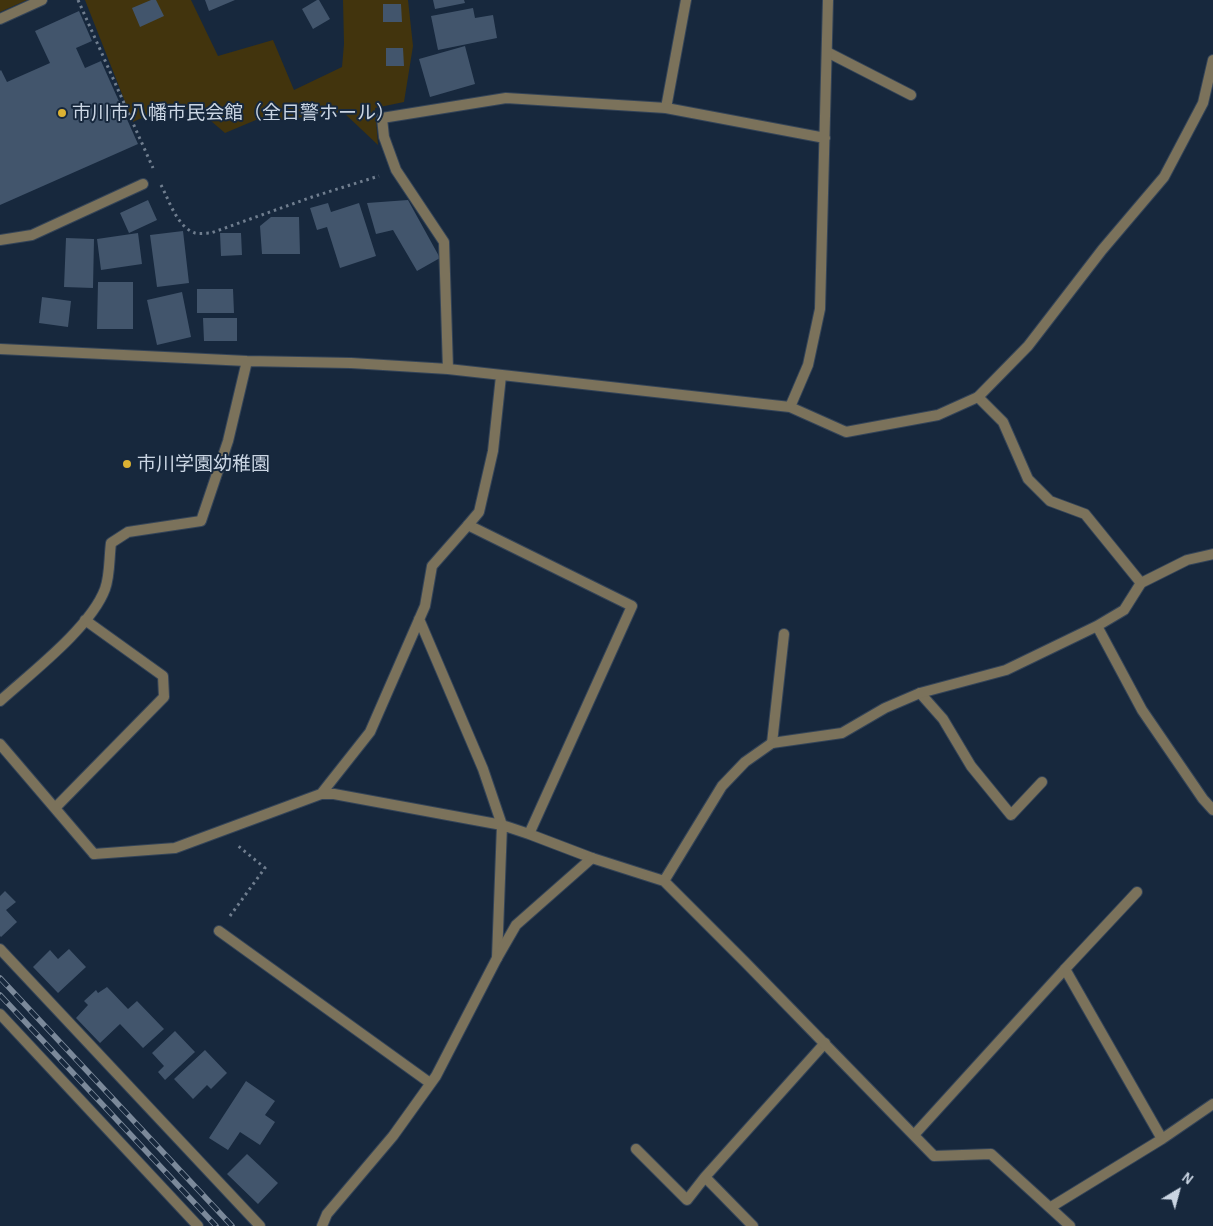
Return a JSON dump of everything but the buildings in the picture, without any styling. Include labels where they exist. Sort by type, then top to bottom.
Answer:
[{"type":"street","points":[[0,19],[42,0]]},
{"type":"street","points":[[666,108],[686,0]]},
{"type":"street","points":[[790,407],[808,365],[820,308],[828,0]]},
{"type":"street","points":[[826,52],[912,95]]},
{"type":"street","points":[[0,349],[247,361],[350,363],[448,370],[790,407],[846,432],[938,415],[978,397],[1028,346],[1102,250],[1164,177],[1203,103],[1213,60]]},
{"type":"street","points":[[448,370],[444,242],[396,170],[384,137],[382,118],[506,98],[666,108],[825,138]]},
{"type":"street","points":[[0,240],[32,235],[143,184]]},
{"type":"street","points":[[0,701],[68,639],[98,604],[106,588],[111,543],[128,532],[201,522],[228,441],[247,361]]},
{"type":"street","points":[[322,794],[370,732],[425,606],[432,566],[478,512],[493,451],[501,376]]},
{"type":"street","points":[[978,397],[1003,422],[1028,479],[1050,501],[1085,514],[1141,583]]},
{"type":"street","points":[[468,525],[632,606],[529,834]]},
{"type":"street","points":[[664,881],[722,786],[745,762],[772,743],[842,733],[886,708],[920,694],[1006,670],[1097,626],[1124,610],[1141,583],[1187,560],[1213,554]]},
{"type":"street","points":[[419,619],[483,769],[502,825],[497,958]]},
{"type":"street","points":[[54,808],[164,697],[163,676],[85,620]]},
{"type":"street","points":[[1097,626],[1142,710],[1203,799],[1213,810]]},
{"type":"street","points":[[772,743],[784,634]]},
{"type":"street","points":[[920,694],[943,719],[971,766],[1011,815],[1042,782]]},
{"type":"street","points":[[0,744],[94,854],[175,848],[322,794],[334,794],[502,825],[592,858],[664,881],[934,1156],[991,1154],[1052,1207],[1070,1226]]},
{"type":"street","points":[[322,1226],[327,1214],[393,1136],[436,1076],[516,925],[592,858]]},
{"type":"street","points":[[914,1135],[1137,892]]},
{"type":"street","points":[[219,931],[430,1083]]},
{"type":"street","points":[[0,949],[260,1226]]},
{"type":"street","points":[[1065,969],[1162,1139]]},
{"type":"street","points":[[0,1014],[198,1226]]},
{"type":"street","points":[[636,1149],[687,1200],[705,1177],[825,1043]]},
{"type":"street","points":[[1052,1207],[1162,1139],[1213,1104]]},
{"type":"street","points":[[705,1177],[753,1226]]},
{"type":"path","points":[[78,0],[156,176]]},
{"type":"path","points":[[160,183],[180,220],[196,234],[211,233],[312,197],[396,170]]},
{"type":"path","points":[[219,831],[265,868],[219,931]]},
{"type":"shaded area","points":[[0,0],[27,0],[0,12]]},
{"type":"shaded area","points":[[85,0],[191,0],[218,56],[273,40],[294,90],[342,67],[344,44],[343,0],[408,0],[413,46],[404,102],[375,108],[378,145],[343,112],[281,120],[263,117],[225,133],[197,109],[161,109],[133,122]]},
{"type":"railway","points":[[0,978],[232,1226]]},
{"type":"railway","points":[[0,995],[216,1226]]},
{"type":"place","name":"市川市八幡市民会館（全日警ホール）","points":[[62,113]]},
{"type":"place","name":"市川学園幼稚園","points":[[127,464]]}]
